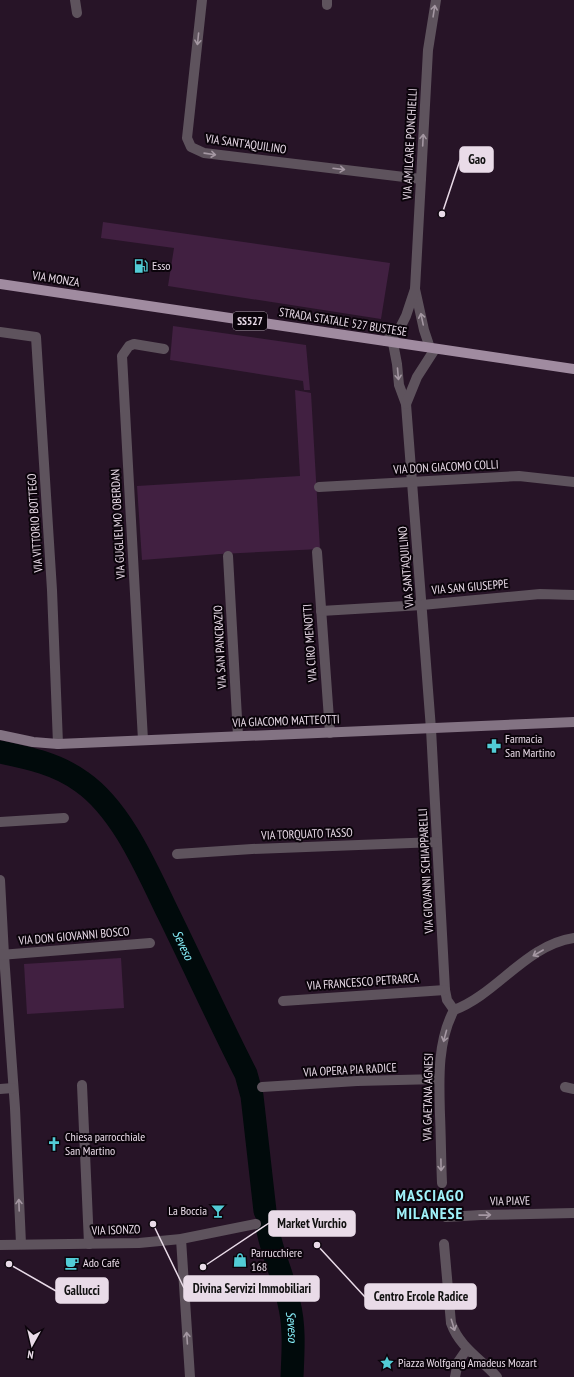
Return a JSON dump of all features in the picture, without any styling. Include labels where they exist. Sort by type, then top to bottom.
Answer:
[{"type":"main road","name":"VIA MONZA","points":[[0,284],[108,300]]},
{"type":"main road","name":"STRADA STATALE 527 BUSTESE","points":[[108,300],[574,369]]},
{"type":"street","points":[[75,0],[77,13]]},
{"type":"street","name":"VIA SANT'AQUILINO","points":[[202,0],[187,138],[191,147],[204,153],[421,179]]},
{"type":"street","name":"VIA AMILCARE PONCHIELLI","points":[[389,342],[398,332],[406,316],[415,289],[428,50],[436,0]]},
{"type":"street","name":"VIA AMILCARE PONCHIELLI","points":[[415,289],[424,330],[433,349]]},
{"type":"street","name":"VIA VITTORIO BOTTEGO","points":[[0,332],[36,338],[52,590],[58,744]]},
{"type":"street","name":"VIA SANT'AQUILINO","points":[[389,342],[397,364],[399,385],[406,404],[431,728]]},
{"type":"street","name":"VIA GUGLIELMO OBERDAN","points":[[143,740],[122,356],[129,346],[134,344],[164,349]]},
{"type":"street","name":"VIA SANT'AQUILINO","points":[[406,404],[417,377],[433,349]]},
{"type":"street","name":"VIA DON GIACOMO COLLI","points":[[319,487],[519,476],[574,482]]},
{"type":"street","name":"VIA CIRO MENOTTI","points":[[317,552],[330,733]]},
{"type":"street","name":"VIA SAN PANCRAZIO","points":[[228,556],[238,736]]},
{"type":"street","name":"VIA SAN GIUSEPPE","points":[[321,611],[422,605],[540,594],[574,595]]},
{"type":"street","name":"VIA GIACOMO MATTEOTTI","points":[[0,735],[33,742],[58,744],[574,722]]},
{"type":"street","name":"VIA GIOVANNI SCHIAPPARELLI","points":[[431,728],[445,990],[447,1000],[454,1010]]},
{"type":"street","points":[[0,822],[64,818]]},
{"type":"street","name":"VIA TORQUATO TASSO","points":[[177,854],[252,849],[437,842]]},
{"type":"street","points":[[0,880],[2,955],[14,1088],[21,1244]]},
{"type":"street","points":[[454,1010],[467,1005],[534,955],[550,946],[574,938]]},
{"type":"street","name":"VIA DON GIOVANNI BOSCO","points":[[2,955],[150,943]]},
{"type":"street","name":"VIA FRANCESCO PETRARCA","points":[[283,1001],[445,990]]},
{"type":"street","name":"VIA GAETANA AGNESI","points":[[442,1183],[439,1079],[441,1049],[454,1010]]},
{"type":"street","name":"VIA OPERA PIA RADICE","points":[[262,1087],[357,1081],[439,1079]]},
{"type":"street","points":[[82,1085],[89,1244]]},
{"type":"street","points":[[0,1089],[14,1088]]},
{"type":"street","name":"VIA PIAVE","points":[[446,1217],[574,1213]]},
{"type":"street","name":"VIA ISONZO","points":[[0,1245],[139,1243],[181,1239],[256,1224]]},
{"type":"street","points":[[181,1239],[190,1377]]},
{"type":"street","points":[[444,1244],[451,1323],[453,1328],[466,1349],[498,1377]]},
{"type":"street","points":[[455,1377],[458,1362],[466,1349]]},
{"type":"shaded area","points":[[103,222],[390,263],[381,319],[168,286],[174,248],[101,238]]},
{"type":"shaded area","points":[[173,326],[306,345],[310,390],[304,390],[303,381],[170,360]]},
{"type":"shaded area","points":[[295,390],[311,393],[320,549],[142,560],[137,486],[300,476]]},
{"type":"shaded area","points":[[121,958],[124,1008],[27,1014],[24,964]]},
{"type":"waterway","name":"Seveso","points":[[0,752],[43,762],[73,776],[82,782],[109,808],[132,842],[246,1074],[252,1096],[265,1211]]},
{"type":"waterway","name":"Seveso","points":[[268,1231],[291,1312],[293,1340],[292,1377]]},
{"type":"place","name":"Gao","points":[[442,214]]},
{"type":"place","name":"Esso","points":[[141,266]]},
{"type":"place","name":"Farmacia San Martino","points":[[494,746]]},
{"type":"place","name":"Chiesa parrocchiale San Martino","points":[[54,1144]]},
{"type":"place","name":"La Boccia","points":[[218,1211]]},
{"type":"place","name":"Divina Servizi Immobiliari","points":[[153,1224]]},
{"type":"place","name":"Centro Ercole Radice","points":[[317,1245]]},
{"type":"place","name":"Parrucchiere 168","points":[[240,1260]]},
{"type":"place","name":"Ado Café","points":[[72,1263]]},
{"type":"place","name":"Gallucci","points":[[9,1264]]},
{"type":"place","name":"Market Vurchio","points":[[203,1267]]},
{"type":"place","name":"Piazza Wolfgang Amadeus Mozart","points":[[387,1363]]},
{"type":"district","name":"MASCIAGO MILANESE","points":[[430,1204]]}]
